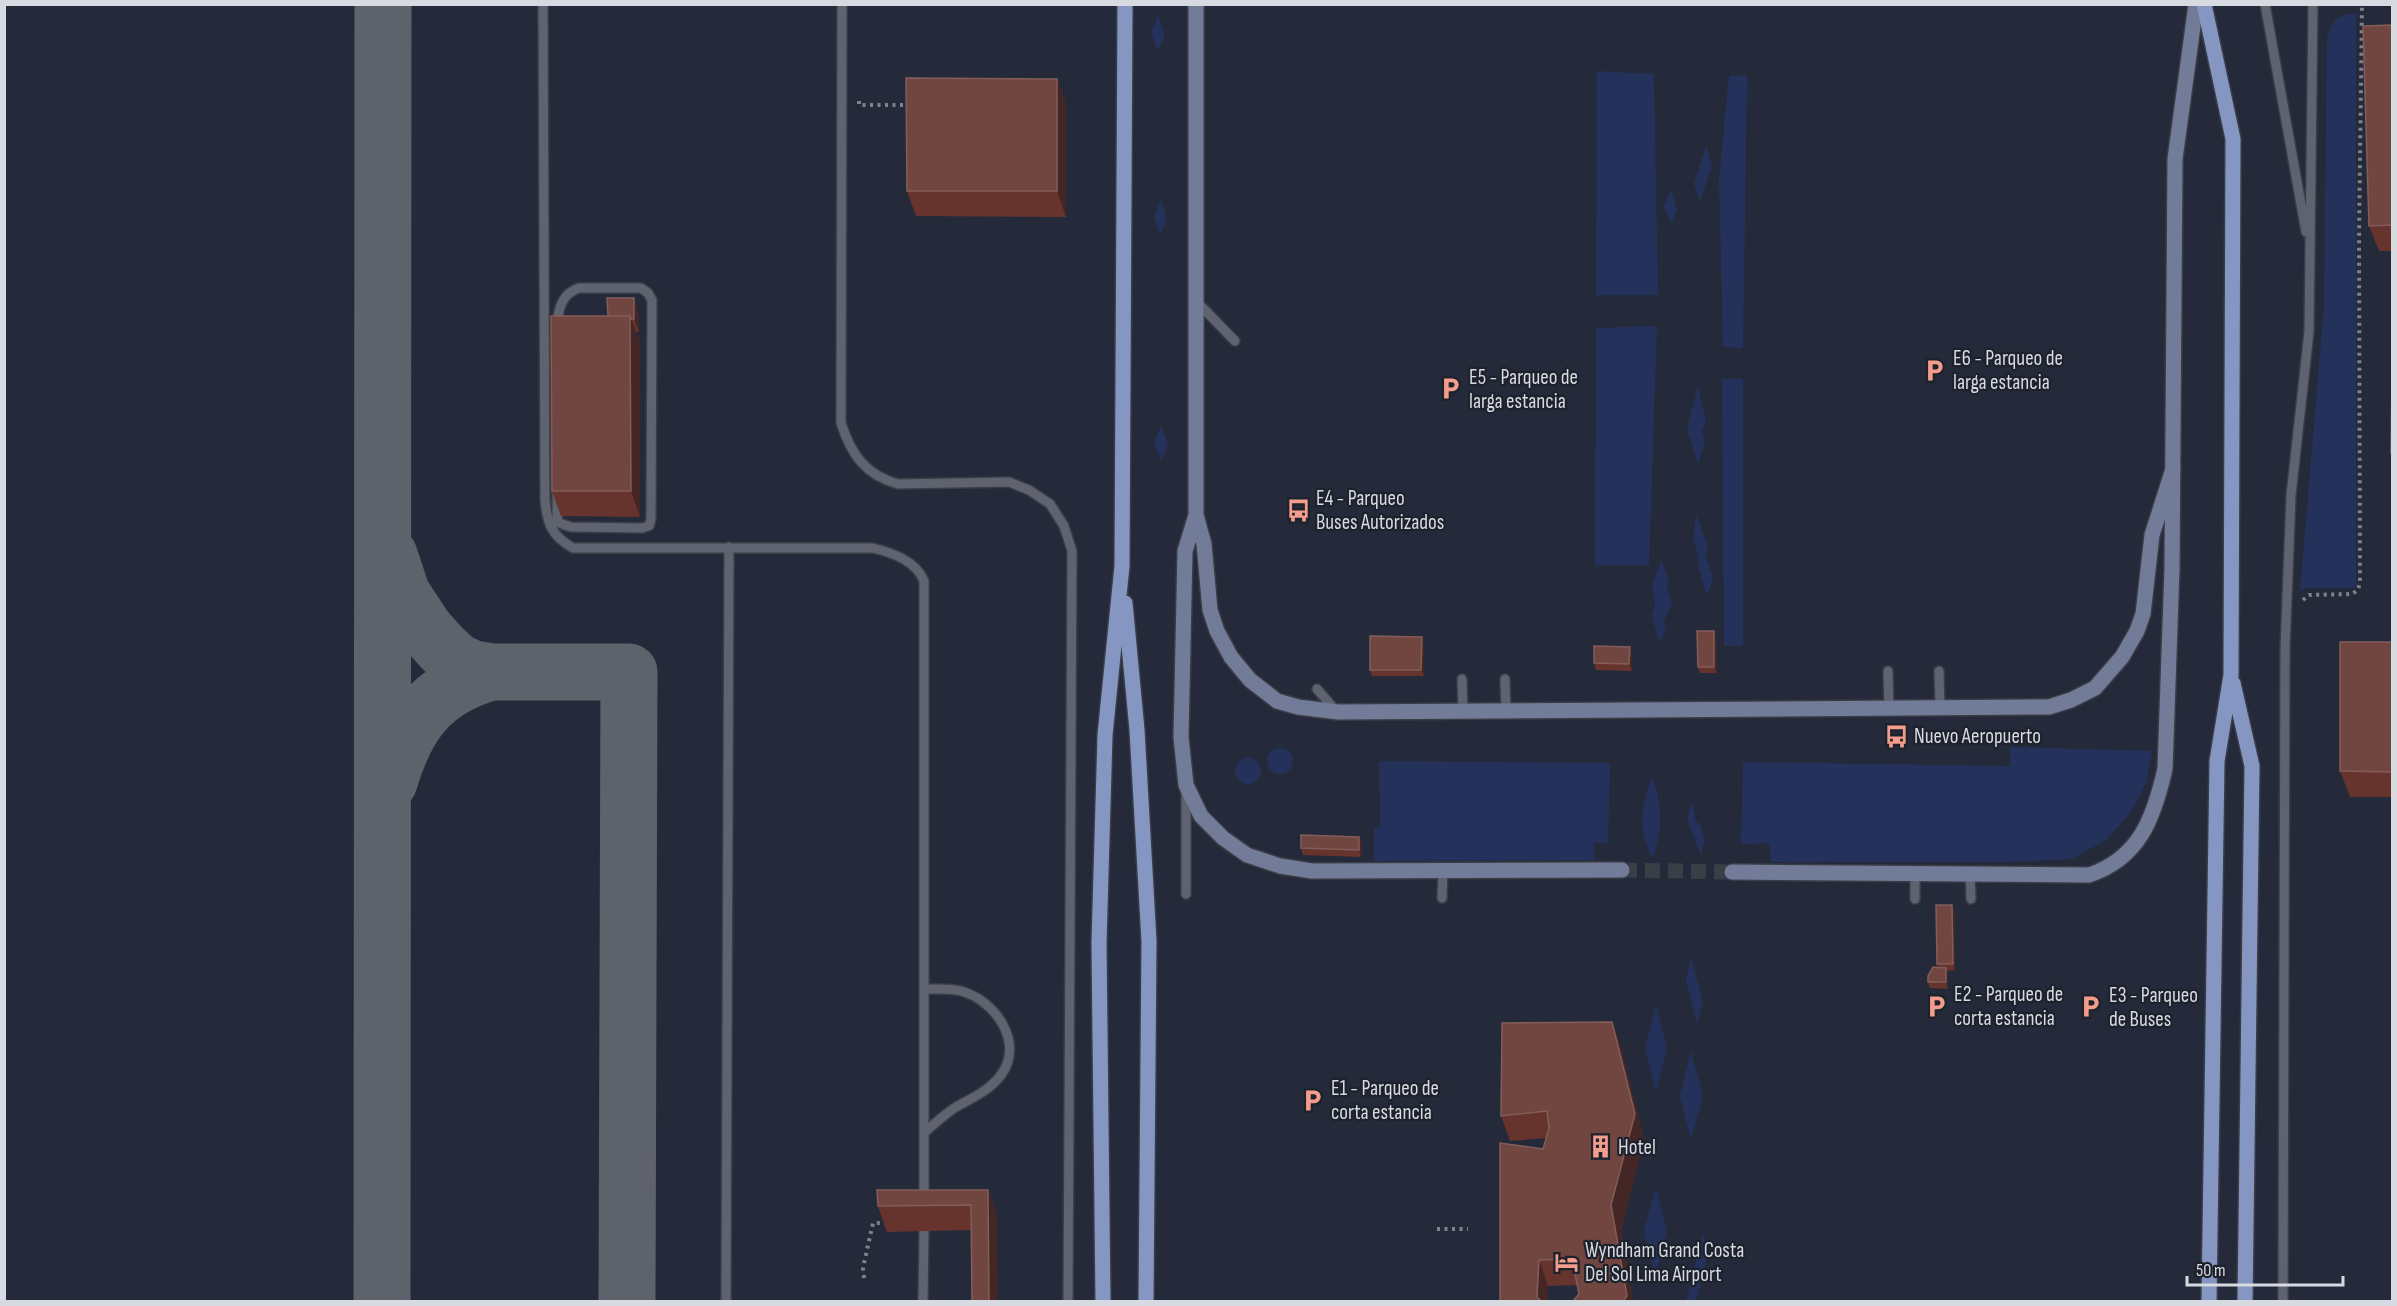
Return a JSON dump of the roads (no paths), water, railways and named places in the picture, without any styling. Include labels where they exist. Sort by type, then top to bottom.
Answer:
[{"type":"main road","points":[[1102,1302],[1099,932],[1105,735],[1122,566],[1125,4]]},
{"type":"main road","points":[[1196,4],[1198,303],[1196,515],[1204,544],[1210,610],[1217,631],[1231,657],[1250,680],[1277,701],[1298,707],[1338,712],[2049,707],[2071,700],[2095,688],[2122,657],[2143,615],[2152,535],[2173,469]]},
{"type":"main road","points":[[1732,872],[2089,874],[2103,870],[2127,855],[2148,824],[2158,799],[2165,769],[2173,469],[2175,159],[2196,4]]},
{"type":"main road","points":[[2204,4],[2233,139],[2231,675],[2217,760],[2209,1302]]},
{"type":"main road","points":[[1196,515],[1185,551],[1181,737],[1186,785],[1201,816],[1223,838],[1247,855],[1280,866],[1312,871],[1622,870]]},
{"type":"main road","points":[[1122,566],[1137,730],[1149,941],[1146,1302]]},
{"type":"main road","points":[[2231,675],[2252,766],[2245,1302]]},
{"type":"lane","points":[[543,4],[544,402],[546,512],[550,527],[560,541],[573,548],[873,548],[894,554],[921,574],[925,590],[924,1216]]},
{"type":"lane","points":[[842,4],[841,423],[845,437],[863,465],[881,479],[898,484],[1009,482],[1029,490],[1050,504],[1064,526],[1072,551],[1068,1302]]},
{"type":"lane","points":[[2265,4],[2310,255]]},
{"type":"lane","points":[[2283,1302],[2285,650],[2291,495],[2309,332],[2313,4]]},
{"type":"lane","points":[[579,288],[640,288],[648,293],[652,300],[651,519],[649,526],[642,528],[571,527],[559,523],[557,517],[557,402],[558,317],[563,299],[570,291],[579,288]]},
{"type":"lane","points":[[1198,303],[1235,341]]},
{"type":"lane","points":[[544,402],[557,402]]},
{"type":"lane","points":[[726,1302],[729,547]]},
{"type":"lane","points":[[1888,671],[1889,709]]},
{"type":"lane","points":[[1939,671],[1940,708]]},
{"type":"lane","points":[[1462,679],[1463,711]]},
{"type":"lane","points":[[1505,679],[1506,711]]},
{"type":"lane","points":[[1317,689],[1338,712]]},
{"type":"lane","points":[[1186,785],[1186,894]]},
{"type":"lane","points":[[1442,898],[1443,871]]},
{"type":"lane","points":[[1915,874],[1916,899]]},
{"type":"lane","points":[[1970,875],[1971,899]]},
{"type":"lane","points":[[924,989],[959,990],[979,1000],[999,1018],[1010,1040],[1011,1053],[1001,1075],[991,1086],[954,1108],[924,1132]]},
{"type":"lane","points":[[924,1231],[924,1302]]},
{"type":"tunnel","points":[[1622,870],[1732,872]]},
{"type":"place","name":"E6 - Parqueo de larga estancia","points":[[1935,370]]},
{"type":"place","name":"E5 - Parqueo de larga estancia","points":[[1451,389]]},
{"type":"place","name":"E4 - Parqueo Buses Autorizados","points":[[1298,510]]},
{"type":"place","name":"Nuevo Aeropuerto","points":[[1896,736]]},
{"type":"place","name":"E2 - Parqueo de corta estancia","points":[[1936,1006]]},
{"type":"place","name":"E3 - Parqueo de Buses","points":[[2091,1007]]},
{"type":"place","name":"E1 - Parqueo de corta estancia","points":[[1313,1100]]},
{"type":"place","name":"Hotel","points":[[1600,1147]]},
{"type":"place","name":"Wyndham Grand Costa Del Sol Lima Airport","points":[[1567,1262]]}]
